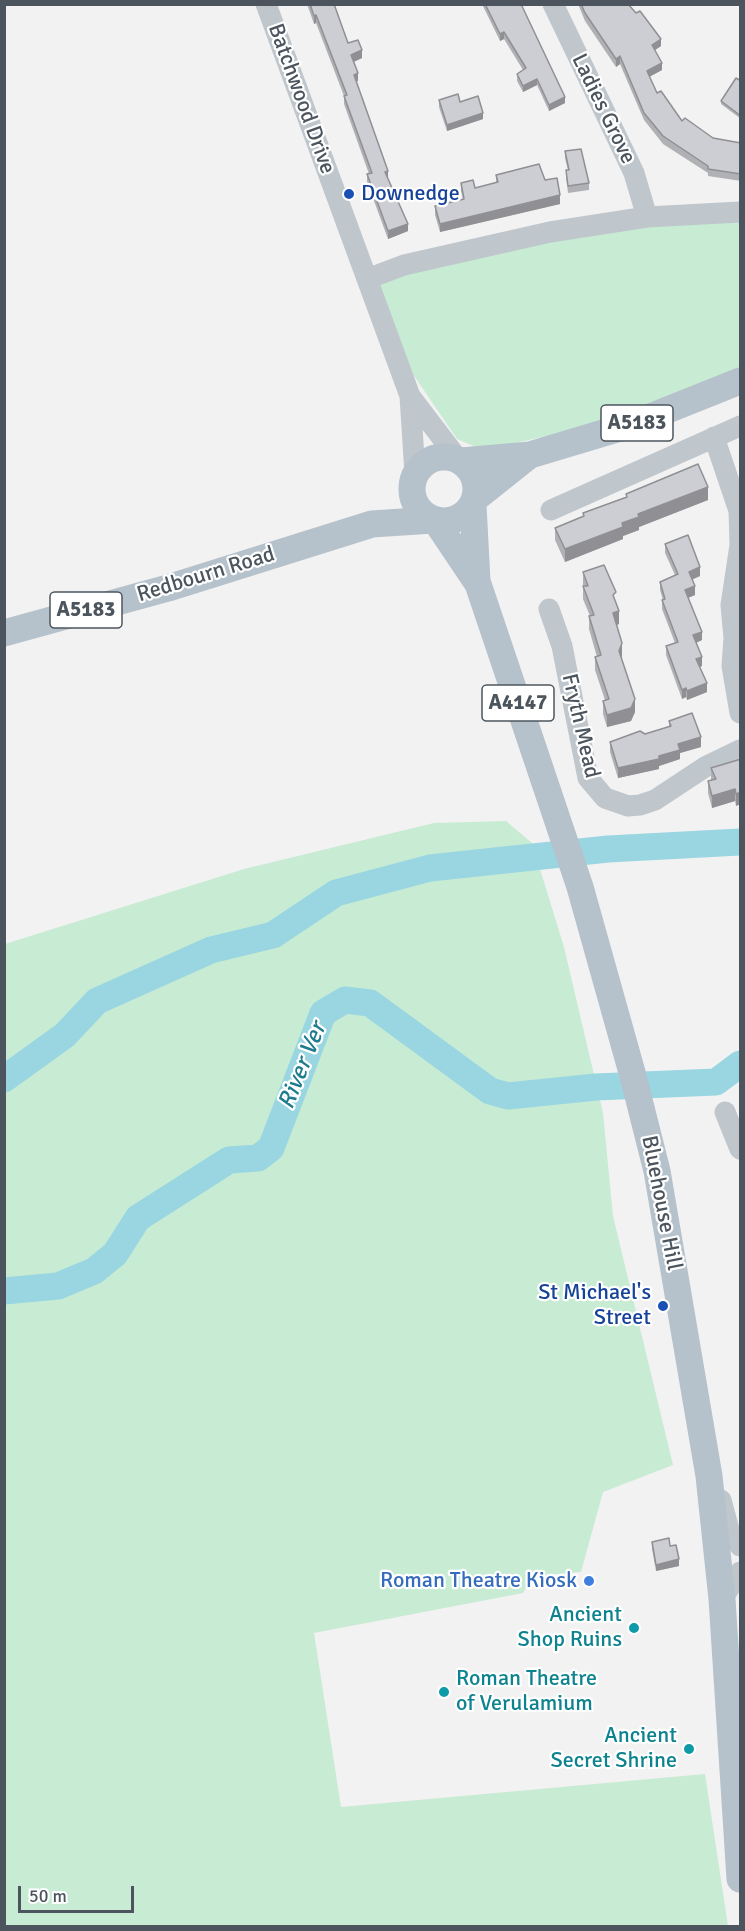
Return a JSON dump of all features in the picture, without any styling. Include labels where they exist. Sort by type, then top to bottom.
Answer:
[{"type":"main road","name":"A5183","points":[[460,460],[530,455],[630,426],[741,381]]},
{"type":"main road","name":"A5183","points":[[475,501],[530,455]]},
{"type":"main road","points":[[372,524],[415,475],[429,460],[439,457],[460,460],[475,477],[475,501],[457,519],[434,520],[417,507],[413,497],[415,475]]},
{"type":"main road","name":"Bluehouse Hill","points":[[475,501],[478,584]]},
{"type":"main road","name":"Bluehouse Hill","points":[[434,520],[478,584],[580,887],[636,1085],[670,1241],[710,1476],[733,1551],[722,1599],[741,1879]]},
{"type":"main road","name":"Redbourn Road","points":[[4,633],[168,588],[372,524],[434,520]]},
{"type":"street","name":"Batchwood Drive","points":[[266,4],[410,396],[415,475]]},
{"type":"street","name":"Ladies Grove","points":[[553,4],[634,173],[647,217]]},
{"type":"street","points":[[366,279],[404,265],[485,245],[647,217],[732,219]]},
{"type":"street","name":"Batchwood Drive","points":[[410,396],[460,460]]},
{"type":"street","points":[[551,510],[586,485],[741,426]]},
{"type":"street","points":[[714,437],[739,511],[740,545],[731,605],[737,637],[732,666],[741,714]]},
{"type":"street","name":"Fryth Mead","points":[[550,623],[562,646],[588,778],[605,798],[628,806],[655,800],[705,766],[741,750]]},
{"type":"street","points":[[725,1112],[738,1138]]},
{"type":"street","points":[[722,1599],[741,1572]]},
{"type":"green space","points":[[740,215],[740,367],[689,392],[570,431],[483,450],[457,439],[385,333],[375,278],[549,234]]},
{"type":"green space","points":[[506,821],[532,843],[564,947],[603,1113],[613,1216],[673,1465],[603,1492],[581,1572],[533,1576],[523,1593],[314,1633],[341,1807],[705,1774],[728,1926],[5,1926],[5,944],[244,869],[434,823]]},
{"type":"building","points":[[310,4],[334,4],[348,43],[358,40],[362,50],[351,55],[358,73],[354,75],[388,171],[385,172],[408,224],[388,231],[367,174],[372,173],[344,96],[347,95]]},
{"type":"building","points":[[485,4],[521,4],[565,97],[549,105],[537,79],[523,86],[517,74],[526,68],[504,32],[500,34]]},
{"type":"building","points":[[581,4],[628,4],[636,13],[640,11],[661,39],[652,45],[662,63],[647,71],[657,93],[661,91],[682,121],[685,118],[713,138],[741,143],[741,174],[708,169],[708,166],[663,136],[644,113],[620,56],[616,59]]},
{"type":"building","points":[[736,78],[741,81],[741,116],[721,101]]},
{"type":"building","points":[[458,94],[460,102],[478,96],[483,113],[447,125],[439,100]]},
{"type":"building","points":[[581,149],[589,183],[568,186],[566,170],[569,170],[565,151]]},
{"type":"building","points":[[539,164],[545,180],[557,178],[560,195],[440,224],[435,206],[464,199],[461,183],[473,180],[475,188],[498,182],[496,175]]},
{"type":"building","points":[[698,464],[708,487],[638,514],[639,517],[622,523],[623,527],[565,549],[555,528],[584,516],[583,513],[627,497],[626,494]]},
{"type":"building","points":[[688,535],[700,567],[689,572],[695,586],[685,590],[702,632],[693,635],[702,657],[696,659],[707,683],[687,691],[686,688],[682,690],[666,646],[678,642],[662,600],[665,599],[660,582],[678,574],[665,544]]},
{"type":"building","points":[[604,565],[616,592],[613,595],[619,611],[613,613],[622,643],[619,651],[635,699],[631,708],[607,715],[603,701],[609,699],[595,657],[601,655],[589,616],[594,615],[583,586],[588,586],[583,572]]},
{"type":"building","points":[[692,713],[701,737],[678,744],[680,750],[659,756],[659,759],[618,768],[610,742],[640,731],[645,734],[671,726],[669,721]]},
{"type":"building","points":[[741,759],[741,792],[736,794],[735,789],[712,796],[708,781],[716,779],[711,768]]},
{"type":"building","points":[[669,1538],[670,1546],[676,1545],[679,1559],[656,1565],[652,1542]]},
{"type":"waterway","name":"River Ver","points":[[4,1079],[65,1035],[97,1001],[211,950],[273,935],[336,893],[430,868],[608,849],[740,842]]},
{"type":"waterway","name":"River Ver","points":[[4,1291],[58,1286],[94,1271],[115,1254],[138,1218],[229,1160],[258,1158],[271,1148],[323,1013],[345,1000],[370,1003],[490,1091],[508,1096],[596,1087],[716,1082],[740,1064]]},
{"type":"place","name":"Downedge","points":[[349,194]]},
{"type":"place","name":"St Michael's Street","points":[[663,1306]]},
{"type":"place","name":"Roman Theatre Kiosk","points":[[589,1581]]},
{"type":"place","name":"Ancient Shop Ruins","points":[[634,1628]]},
{"type":"place","name":"Roman Theatre of Verulamium","points":[[444,1692]]},
{"type":"place","name":"Ancient Secret Shrine","points":[[689,1749]]}]
